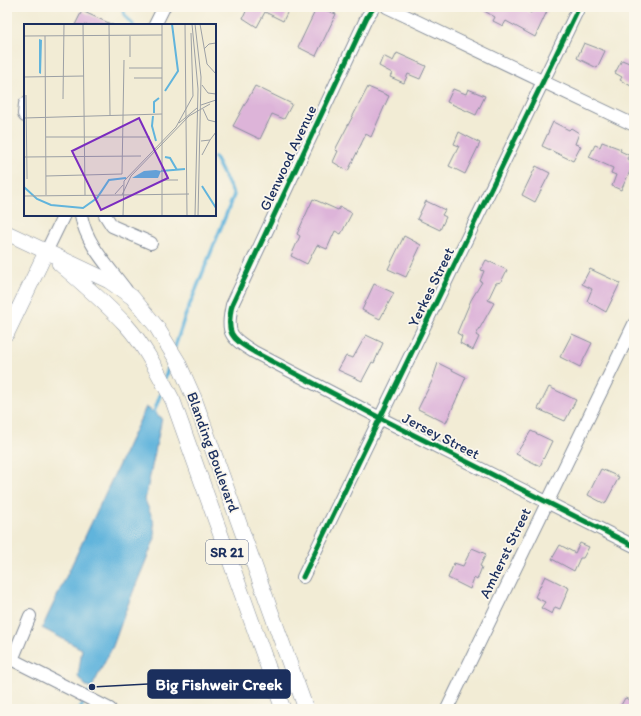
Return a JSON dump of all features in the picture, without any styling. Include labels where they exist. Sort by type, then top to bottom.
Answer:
[{"type":"main road","name":"Blanding Boulevard","points":[[7,233],[110,281],[132,297],[156,326],[178,362],[186,380],[306,709]]},
{"type":"main road","name":"Blanding Boulevard","points":[[46,252],[97,296],[127,326],[155,366],[170,395],[283,709]]},
{"type":"main road","points":[[7,333],[46,252]]},
{"type":"street","points":[[156,24],[164,7]]},
{"type":"street","name":"Glenwood Avenue","points":[[229,322],[236,298],[367,17],[374,7]]},
{"type":"street","points":[[387,7],[634,125]]},
{"type":"street","name":"Yerkes Street","points":[[303,577],[544,83],[579,7]]},
{"type":"street","points":[[46,252],[64,216]]},
{"type":"street","points":[[81,216],[83,227],[91,243],[132,297]]},
{"type":"street","points":[[106,216],[112,226],[151,243]]},
{"type":"street","name":"Jersey Street","points":[[229,322],[231,335],[240,343],[380,418],[634,546]]},
{"type":"street","name":"Amherst Street","points":[[447,709],[634,324]]},
{"type":"street","points":[[30,616],[10,659],[110,709]]},
{"type":"water","points":[[146,407],[162,418],[145,500],[153,519],[155,538],[113,646],[92,687],[86,686],[78,677],[82,649],[42,628]]},
{"type":"building","points":[[248,7],[290,7],[283,21],[265,12],[257,27],[243,18]]},
{"type":"building","points":[[317,7],[336,14],[316,56],[298,47]]},
{"type":"building","points":[[477,7],[519,7],[531,13],[534,7],[549,7],[535,37],[506,21],[503,26],[493,21],[495,17]]},
{"type":"building","points":[[82,11],[111,24],[76,24]]},
{"type":"building","points":[[584,43],[605,51],[597,68],[577,58]]},
{"type":"building","points":[[397,53],[426,66],[420,79],[408,74],[404,83],[390,77],[392,73],[379,66],[383,56],[393,61]]},
{"type":"building","points":[[622,60],[634,65],[634,79],[631,86],[620,80],[622,77],[615,73]]},
{"type":"building","points":[[255,86],[292,104],[284,119],[272,114],[260,139],[233,126]]},
{"type":"building","points":[[368,87],[389,96],[371,137],[366,134],[348,171],[333,162],[338,151],[335,150]]},
{"type":"building","points":[[453,89],[466,94],[468,89],[485,96],[476,115],[447,102]]},
{"type":"building","points":[[553,122],[569,130],[571,128],[579,133],[575,144],[581,146],[573,161],[542,146]]},
{"type":"building","points":[[459,132],[480,143],[465,174],[449,166],[459,146],[454,144]]},
{"type":"building","points":[[602,142],[621,149],[620,151],[629,155],[627,159],[634,163],[621,190],[612,186],[616,175],[611,173],[613,168],[589,157],[595,145],[600,147]]},
{"type":"building","points":[[536,166],[550,173],[535,202],[522,195]]},
{"type":"building","points":[[313,199],[338,210],[340,207],[352,213],[341,234],[335,231],[327,249],[317,245],[307,264],[291,256],[300,236],[297,234]]},
{"type":"building","points":[[426,201],[445,210],[442,215],[446,217],[440,230],[417,219]]},
{"type":"building","points":[[404,236],[421,245],[406,277],[388,269]]},
{"type":"building","points":[[486,260],[507,270],[501,282],[496,283],[488,300],[494,303],[476,335],[479,337],[473,350],[460,343],[462,336],[457,333],[471,300],[482,282],[480,281],[484,271],[481,270]]},
{"type":"building","points":[[590,269],[620,283],[606,312],[587,301],[592,289],[582,284]]},
{"type":"building","points":[[374,284],[394,293],[380,319],[362,310]]},
{"type":"building","points":[[572,334],[592,343],[580,367],[560,357]]},
{"type":"building","points":[[366,335],[383,343],[374,363],[372,362],[362,381],[338,370],[346,356],[353,358]]},
{"type":"building","points":[[438,363],[466,377],[446,423],[418,409],[432,381]]},
{"type":"building","points":[[549,387],[576,400],[565,421],[538,409]]},
{"type":"building","points":[[531,431],[552,441],[540,466],[516,454]]},
{"type":"building","points":[[601,469],[619,477],[605,504],[588,495]]},
{"type":"building","points":[[580,543],[589,547],[583,558],[580,558],[574,571],[552,559],[560,545],[575,553]]},
{"type":"building","points":[[472,548],[486,554],[480,566],[482,567],[477,580],[474,578],[470,589],[448,578],[454,563],[463,566]]},
{"type":"building","points":[[545,576],[569,588],[560,609],[555,607],[552,614],[541,608],[545,602],[535,597]]},
{"type":"building","points":[[625,698],[634,702],[634,709],[619,709]]},
{"type":"waterway","points":[[122,7],[125,16],[132,24]]},
{"type":"waterway","points":[[175,347],[184,319],[234,195],[216,160]]},
{"type":"waterway","points":[[165,378],[171,359]]},
{"type":"waterway","points":[[154,412],[162,390]]},
{"type":"waterway","points":[[80,709],[92,687]]},
{"type":"cycle path","points":[[374,7],[367,17],[232,305],[230,315],[230,329],[232,334],[254,352],[380,418],[634,546]]},
{"type":"cycle path","points":[[303,577],[579,7]]},
{"type":"place","name":"Big Fishweir Creek","points":[[92,687]]}]
